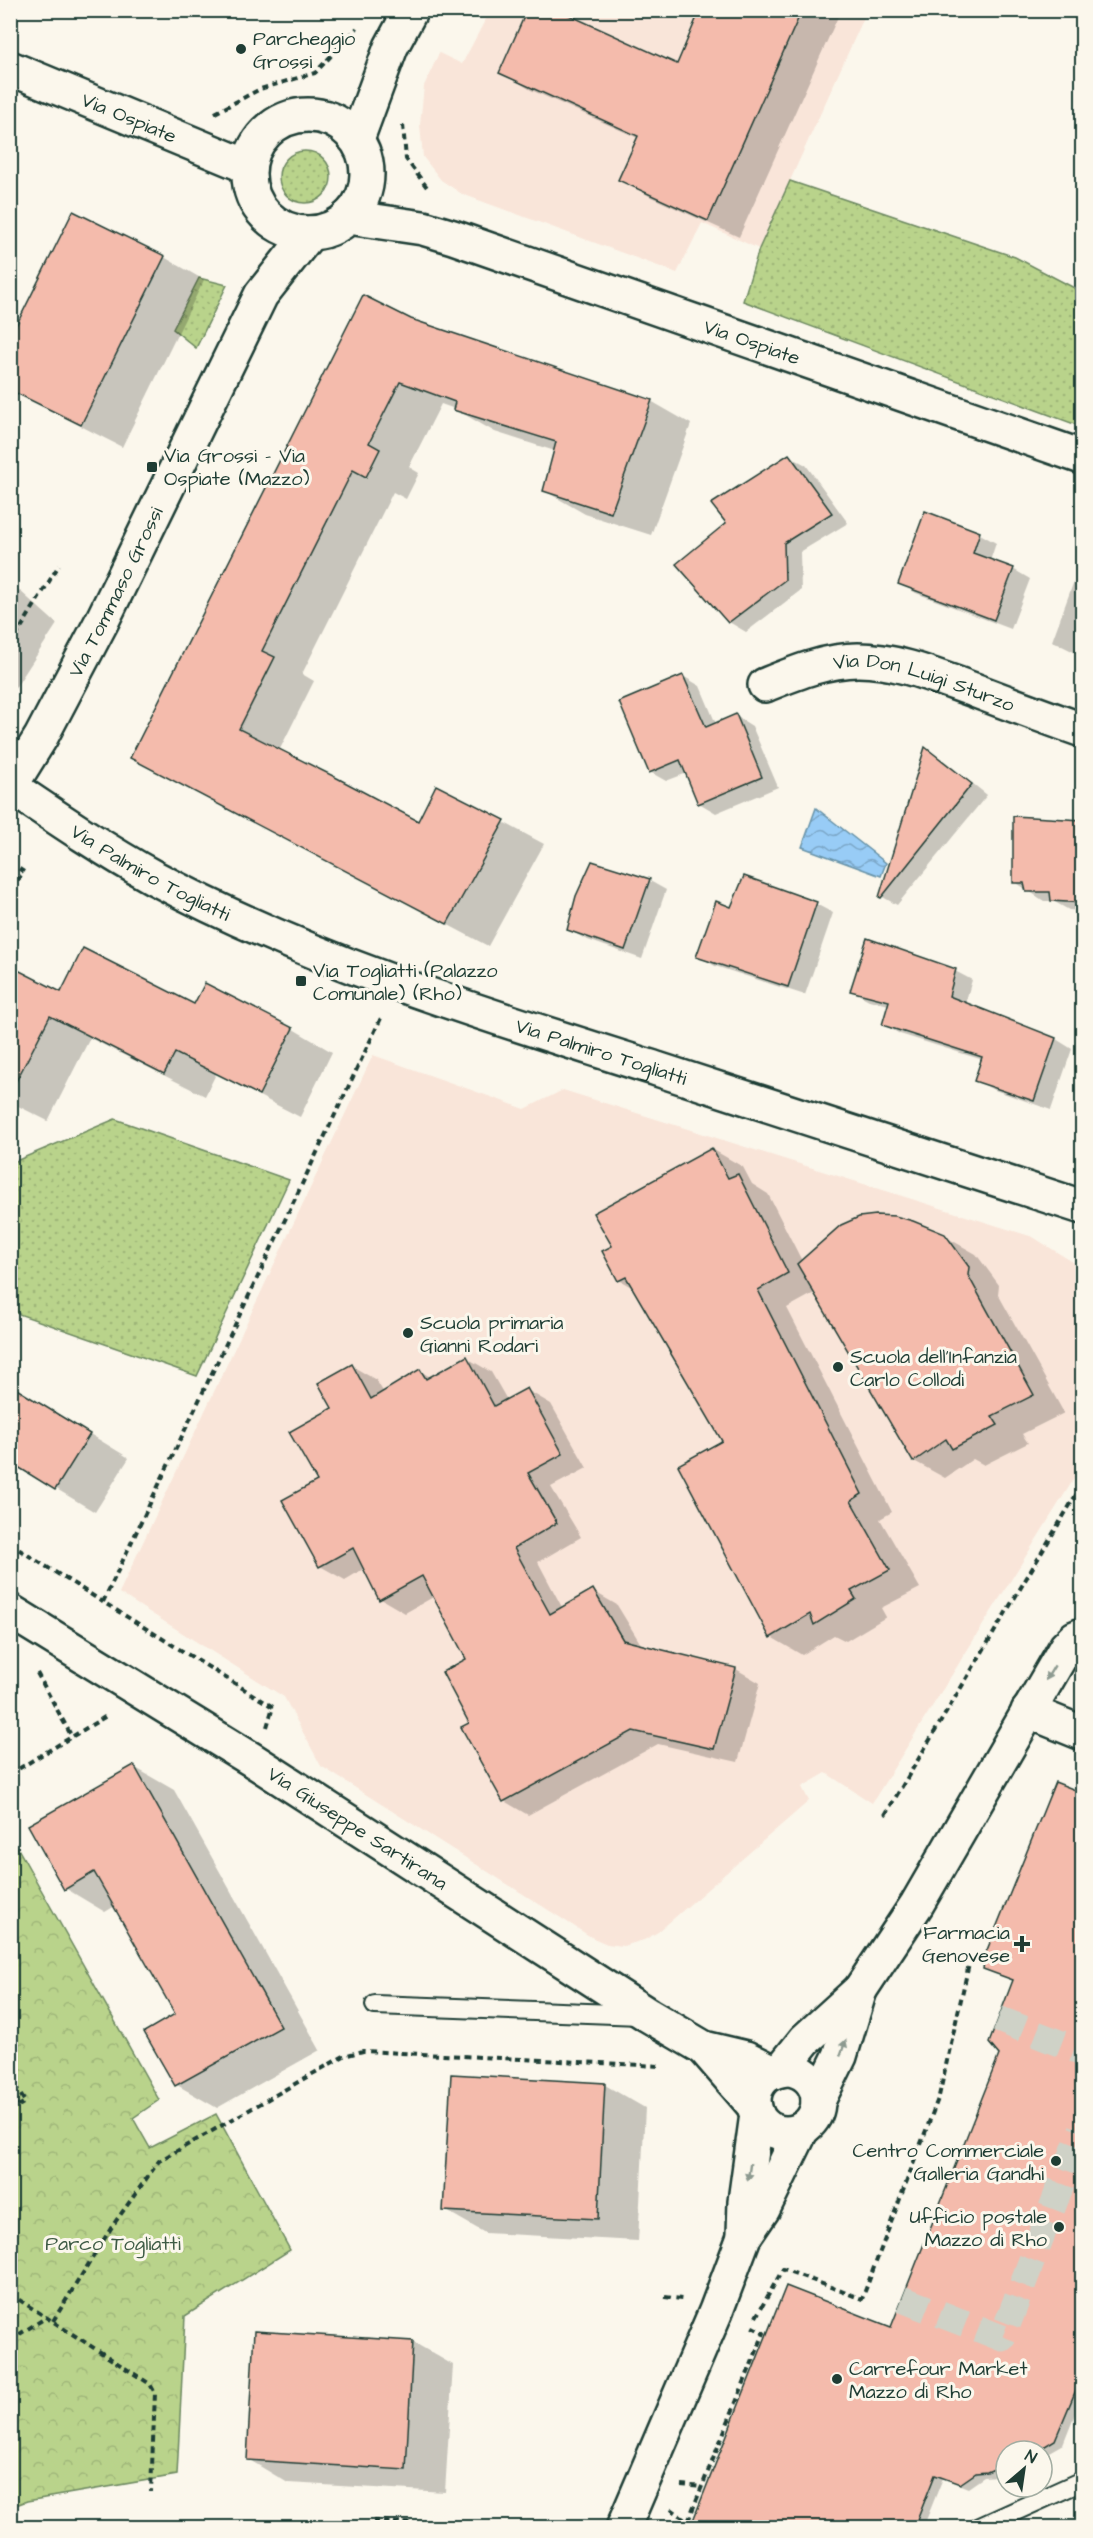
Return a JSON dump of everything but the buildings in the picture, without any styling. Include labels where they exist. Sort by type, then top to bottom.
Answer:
[{"type":"street","points":[[357,139],[391,47],[411,10]]},
{"type":"street","points":[[328,118],[391,47]]},
{"type":"street","name":"Via Ospiate","points":[[10,68],[249,167]]},
{"type":"street","points":[[301,115],[328,118],[346,128],[357,139],[367,162],[368,176],[356,205],[331,229],[310,233],[290,229],[263,211],[254,196],[249,167],[258,143],[276,124],[301,115]]},
{"type":"street","name":"Via Ospiate","points":[[356,205],[1083,457]]},
{"type":"street","name":"Via Tommaso Grossi","points":[[261,295],[271,218]]},
{"type":"street","name":"Via Tommaso Grossi","points":[[11,787],[41,737],[102,621],[261,295],[310,233]]},
{"type":"street","name":"Via Don Luigi Sturzo","points":[[765,685],[830,663],[857,660],[883,662],[951,682],[1083,730]]},
{"type":"street","name":"Via Palmiro Togliatti","points":[[11,787],[152,876],[236,917],[398,983],[482,1013],[1083,1207]]},
{"type":"street","name":"Via Giuseppe Sartirana","points":[[10,1611],[251,1760],[648,2015],[704,2048],[746,2058],[777,2071]]},
{"type":"street","points":[[744,2237],[745,2201],[756,2111],[754,2096],[758,2086],[764,2077],[777,2071],[805,2040],[860,1990],[917,1904],[1066,1647],[1075,1638],[1083,1635]]},
{"type":"street","points":[[1028,1711],[1083,1733]]},
{"type":"street","points":[[623,2528],[716,2311],[744,2237],[763,2209],[802,2129],[814,2118],[818,2101],[840,2056],[860,1990]]},
{"type":"street","name":"Via Giuseppe Sartirana","points":[[704,2048],[756,2111]]},
{"type":"street","points":[[777,2071],[802,2073],[811,2080],[818,2101]]},
{"type":"street","points":[[756,2111],[763,2123],[771,2130],[781,2133],[802,2129]]},
{"type":"lane","points":[[375,2005],[648,2015]]},
{"type":"lane","points":[[978,2528],[1083,2481]]},
{"type":"path","points":[[208,111],[216,113],[260,89],[315,73],[364,21]]},
{"type":"path","points":[[356,29],[391,47]]},
{"type":"path","points":[[403,117],[406,159],[435,198]]},
{"type":"path","points":[[10,646],[59,565]]},
{"type":"path","points":[[10,863],[24,872],[10,890]]},
{"type":"path","points":[[104,1602],[398,983]]},
{"type":"path","points":[[885,1815],[1083,1485]]},
{"type":"path","points":[[10,1544],[273,1707],[266,1734],[251,1760]]},
{"type":"path","points":[[36,1671],[72,1737]]},
{"type":"path","points":[[10,1774],[114,1712]]},
{"type":"path","points":[[688,2521],[764,2333],[750,2327],[783,2270],[862,2299],[939,2096],[969,1964]]},
{"type":"path","points":[[53,2321],[113,2225],[159,2161],[344,2056],[363,2051],[660,2066]]},
{"type":"path","points":[[10,2077],[25,2102],[10,2111]]},
{"type":"path","points":[[10,2294],[150,2384],[154,2392],[151,2491]]},
{"type":"path","points":[[10,2340],[47,2317]]},
{"type":"path","points":[[373,2521],[500,2528]]},
{"type":"shaded area","points":[[490,11],[867,11],[759,249],[702,223],[677,273],[462,194],[441,180],[423,157],[420,125],[424,86],[439,53],[462,64]]},
{"type":"shaded area","points":[[373,1055],[525,1109],[563,1090],[1033,1237],[1082,1268],[1082,1466],[872,1803],[826,1773],[802,1787],[809,1801],[658,1932],[644,1940],[623,1946],[607,1944],[591,1937],[321,1766],[284,1697],[119,1593]]},
{"type":"green space","points":[[300,151],[310,151],[320,155],[327,162],[331,177],[327,192],[320,199],[310,203],[300,203],[290,199],[283,192],[279,182],[279,172],[283,162],[290,155]]},
{"type":"green space","points":[[790,181],[1015,257],[1082,292],[1082,427],[743,301],[759,249]]},
{"type":"green space","points":[[199,278],[227,285],[196,348],[173,329]]},
{"type":"green space","points":[[115,1119],[289,1180],[197,1376],[13,1312],[10,1302],[11,1163]]},
{"type":"green space","name":"Parco Togliatti","points":[[11,1836],[159,2100],[133,2118],[150,2148],[216,2114],[290,2250],[185,2316],[177,2475],[27,2501],[11,2507]]},
{"type":"water","points":[[816,808],[886,863],[881,876],[802,847]]},
{"type":"tunnel","points":[[998,2019],[1082,2052]]},
{"type":"tunnel","points":[[902,2299],[1002,2338],[1082,2130]]},
{"type":"place","name":"Parcheggio Grossi","points":[[241,49]]},
{"type":"place","name":"Via Grossi - Via Ospiate (Mazzo)","points":[[152,467]]},
{"type":"place","name":"Via Togliatti (Palazzo Comunale) (Rho)","points":[[301,981]]},
{"type":"place","name":"Scuola primaria Gianni Rodari","points":[[408,1333]]},
{"type":"place","name":"Scuola dell'Infanzia Carlo Collodi","points":[[838,1367]]},
{"type":"place","name":"Farmacia Genovese","points":[[1022,1944]]},
{"type":"place","name":"Centro Commerciale Galleria Gandhi","points":[[1056,2161]]},
{"type":"place","name":"Ufficio postale Mazzo di Rho","points":[[1059,2227]]},
{"type":"place","name":"Carrefour Market Mazzo di Rho","points":[[837,2379]]}]
